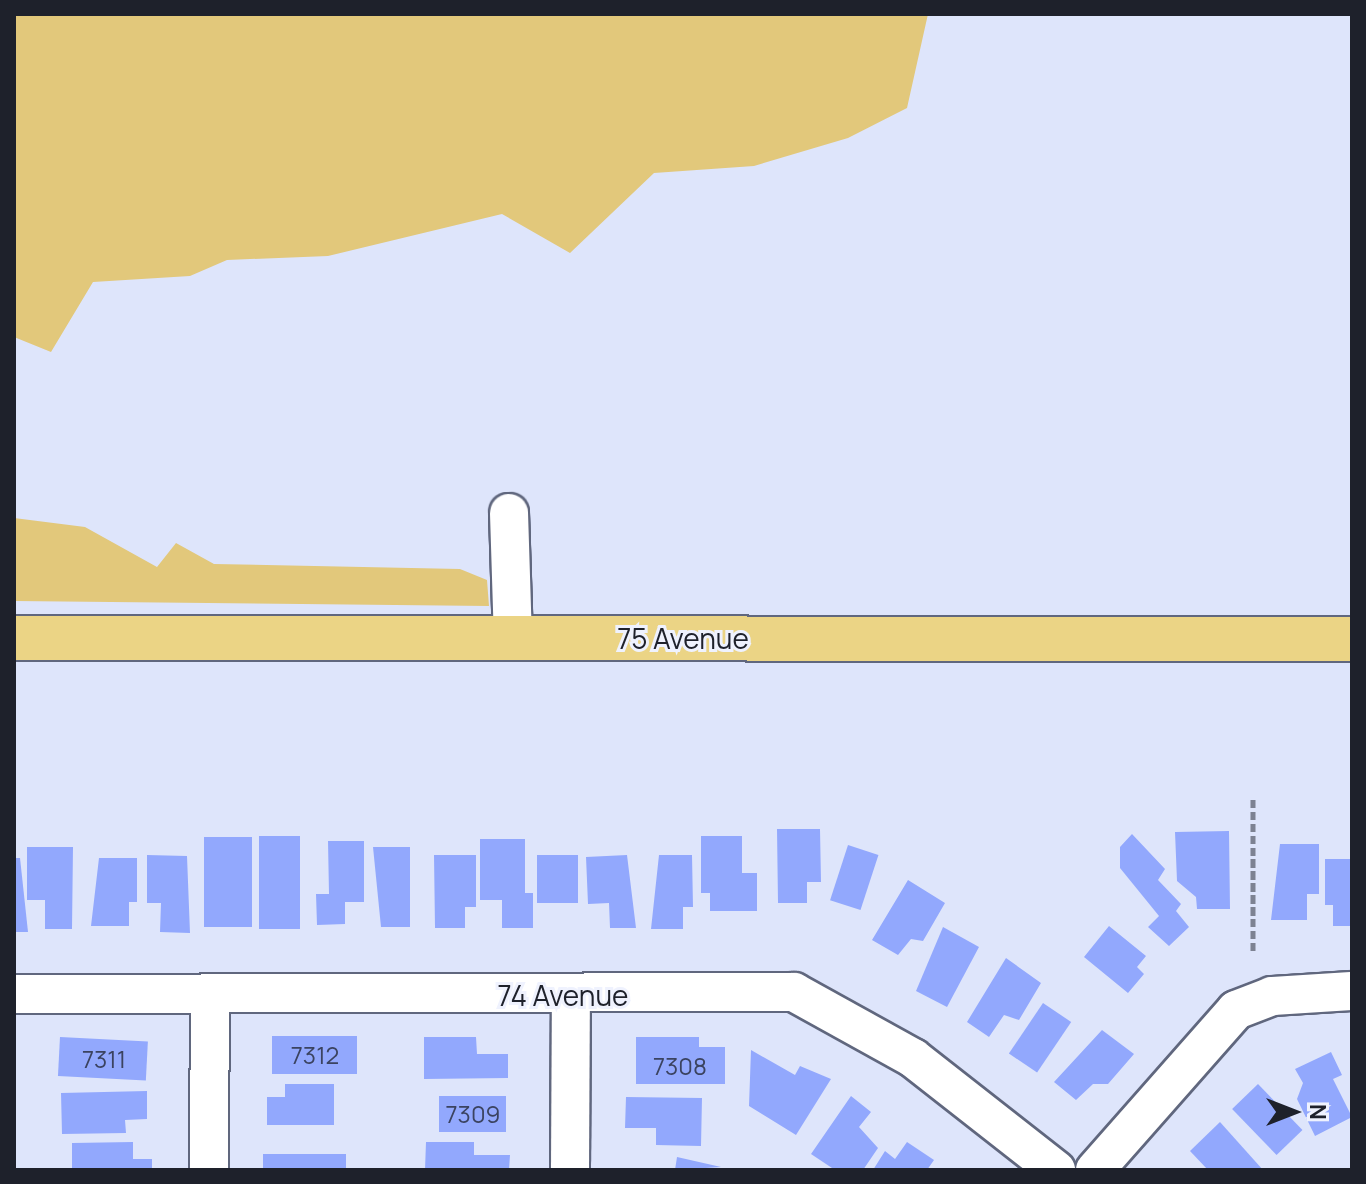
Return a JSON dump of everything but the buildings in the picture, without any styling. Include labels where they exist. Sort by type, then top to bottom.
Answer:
[{"type":"main road","name":"75 Avenue","points":[[14,638],[1352,639]]},
{"type":"street","points":[[509,513],[513,637]]},
{"type":"street","points":[[1095,1170],[1236,1010],[1272,996],[1352,991]]},
{"type":"street","name":"74 Avenue","points":[[14,994],[210,997],[794,992],[913,1058],[1056,1170]]},
{"type":"street","points":[[570,1170],[571,995]]},
{"type":"street","points":[[209,1170],[210,997]]},
{"type":"path","points":[[1253,798],[1253,951]]},
{"type":"shaded area","points":[[14,14],[928,14],[907,108],[848,138],[754,166],[654,173],[570,253],[502,214],[328,256],[227,260],[190,276],[93,282],[51,352],[14,337]]},
{"type":"shaded area","points":[[14,518],[85,527],[157,567],[176,543],[214,564],[460,569],[487,580],[489,606],[14,601]]}]
